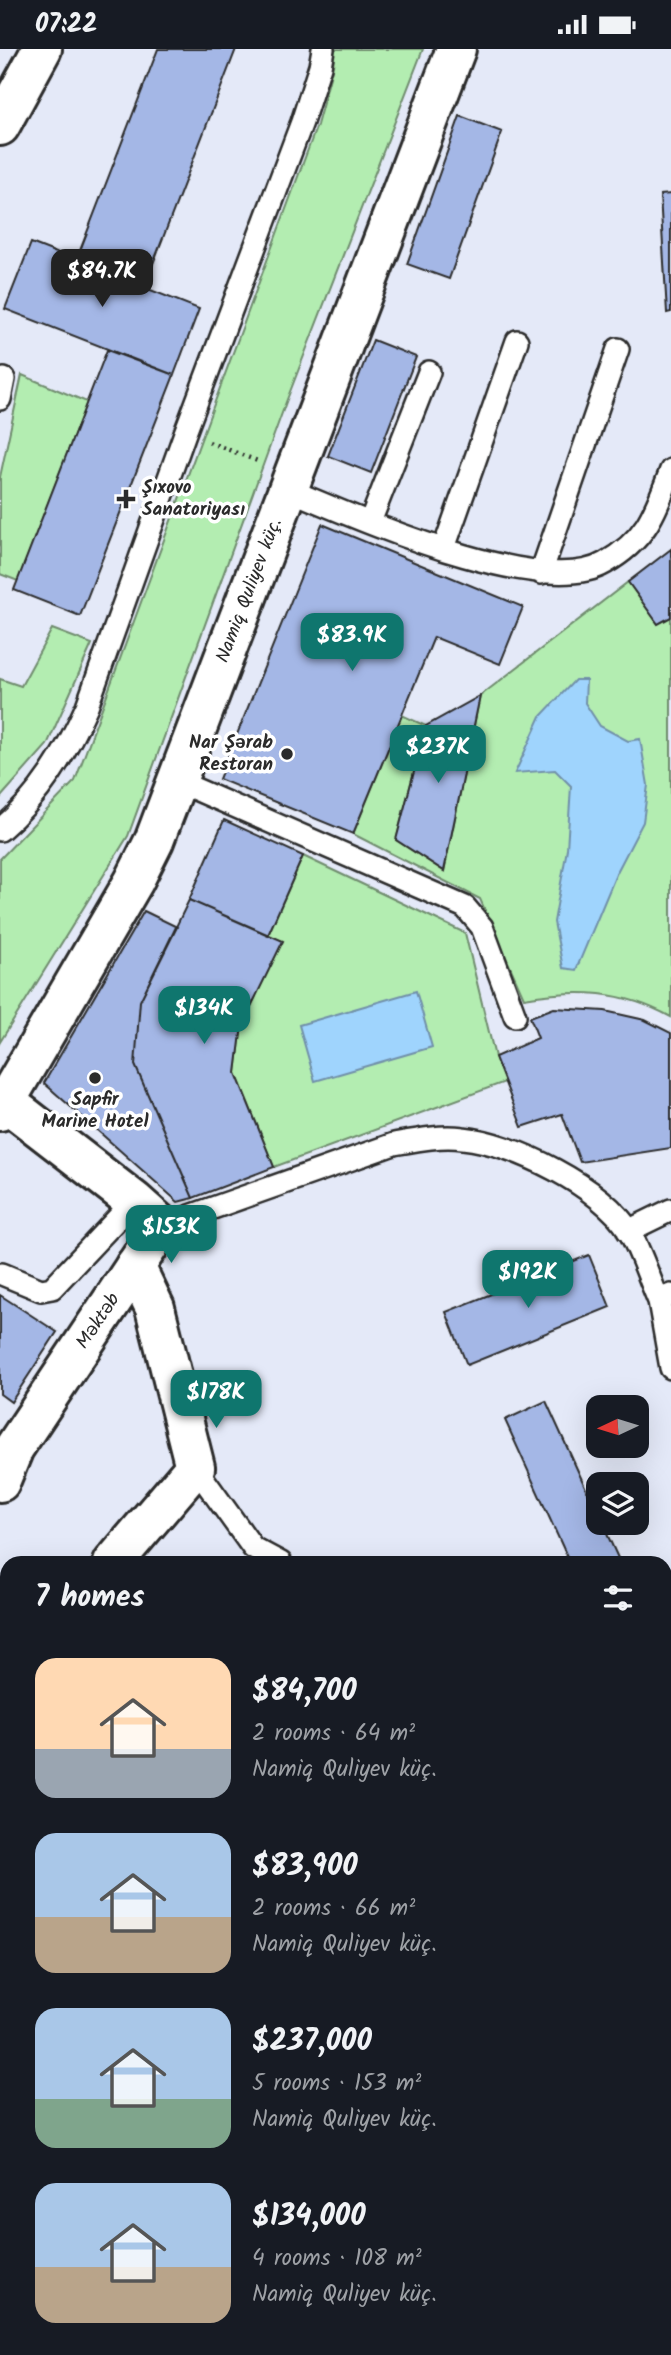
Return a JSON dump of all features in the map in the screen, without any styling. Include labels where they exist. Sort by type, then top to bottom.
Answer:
[{"type":"street","points":[[0,125],[42,49]]},
{"type":"street","name":"Namiq Quliyev küç.","points":[[3,1107],[134,881],[154,841],[456,49]]},
{"type":"street","points":[[3,1107],[148,1213]]},
{"type":"street","name":"Məktəb","points":[[5,1458],[135,1266],[148,1213]]},
{"type":"street","points":[[119,1556],[195,1467],[155,1308],[135,1266]]},
{"type":"lane","points":[[0,830],[38,792],[70,744],[87,706],[185,433],[303,122],[323,49]]},
{"type":"lane","points":[[444,548],[517,341]]},
{"type":"lane","points":[[541,573],[618,349]]},
{"type":"lane","points":[[370,522],[429,372]]},
{"type":"lane","points":[[290,482],[370,522],[444,548],[541,573],[575,572],[603,565],[633,544],[653,518],[671,470]]},
{"type":"lane","points":[[177,781],[465,907],[482,927],[515,1016]]},
{"type":"lane","points":[[2,1274],[41,1290],[52,1288],[148,1213],[394,1144],[427,1139],[464,1138],[509,1150],[573,1179],[606,1206],[628,1231],[665,1298],[671,1368]]},
{"type":"lane","points":[[628,1231],[671,1210]]},
{"type":"lane","points":[[195,1467],[253,1548],[268,1556]]},
{"type":"path","points":[[185,433],[290,482]]},
{"type":"green space","points":[[335,49],[423,49],[286,402],[128,836],[0,1042],[0,859],[75,781],[317,125]]},
{"type":"green space","points":[[22,375],[87,402],[18,581],[0,574],[0,477]]},
{"type":"green space","points":[[628,582],[658,624],[671,617],[671,1017],[635,1001],[599,994],[563,993],[524,998],[480,899],[353,834],[402,715],[426,726],[396,840],[444,871],[480,696]]},
{"type":"green space","points":[[52,629],[92,644],[47,745],[0,798],[0,679],[21,686]]},
{"type":"green space","points":[[303,856],[465,933],[495,1057],[505,1082],[274,1167],[236,1073],[242,1025],[282,941],[268,935]]},
{"type":"water","points":[[575,680],[586,680],[585,703],[600,726],[628,741],[640,739],[648,785],[643,822],[617,872],[576,970],[563,968],[554,922],[567,849],[571,786],[555,770],[515,773],[541,716]]},
{"type":"water","points":[[416,991],[432,1047],[315,1081],[299,1025]]},
{"type":"building","points":[[158,49],[236,49],[144,287],[76,261]]},
{"type":"building","points":[[460,116],[502,132],[449,279],[407,264]]},
{"type":"building","points":[[671,194],[671,312],[667,313],[660,195]]},
{"type":"building","points":[[31,243],[199,309],[174,375],[5,309]]},
{"type":"building","points":[[373,340],[416,357],[371,473],[328,456]]},
{"type":"building","points":[[107,350],[174,375],[80,616],[14,590]]},
{"type":"building","points":[[322,524],[523,607],[500,664],[434,637],[353,834],[219,779]]},
{"type":"building","points":[[671,549],[671,617],[658,624],[628,582]]},
{"type":"building","points":[[480,696],[444,871],[396,840],[426,726]]},
{"type":"building","points":[[224,820],[303,856],[268,935],[189,900]]},
{"type":"building","points":[[189,900],[283,941],[242,1025],[236,1073],[274,1167],[193,1198],[135,1065],[140,1001]]},
{"type":"building","points":[[144,911],[177,927],[140,1001],[135,1065],[193,1198],[178,1202],[44,1083]]},
{"type":"building","points":[[554,1008],[605,1011],[645,1020],[671,1033],[671,1148],[580,1162],[562,1114],[522,1127],[495,1057],[538,1038],[530,1017]]},
{"type":"building","points":[[589,1255],[610,1307],[467,1365],[446,1312]]},
{"type":"building","points":[[0,1295],[57,1332],[11,1402],[0,1394]]},
{"type":"building","points":[[546,1401],[586,1489],[586,1535],[607,1535],[617,1556],[567,1556],[505,1420]]},
{"type":"place","name":"Şıxovo Sanatoriyası","points":[[126,499]]},
{"type":"place","name":"Nar Şərab Restoran","points":[[287,754]]},
{"type":"place","name":"Sapfir Marine Hotel","points":[[95,1078]]}]
